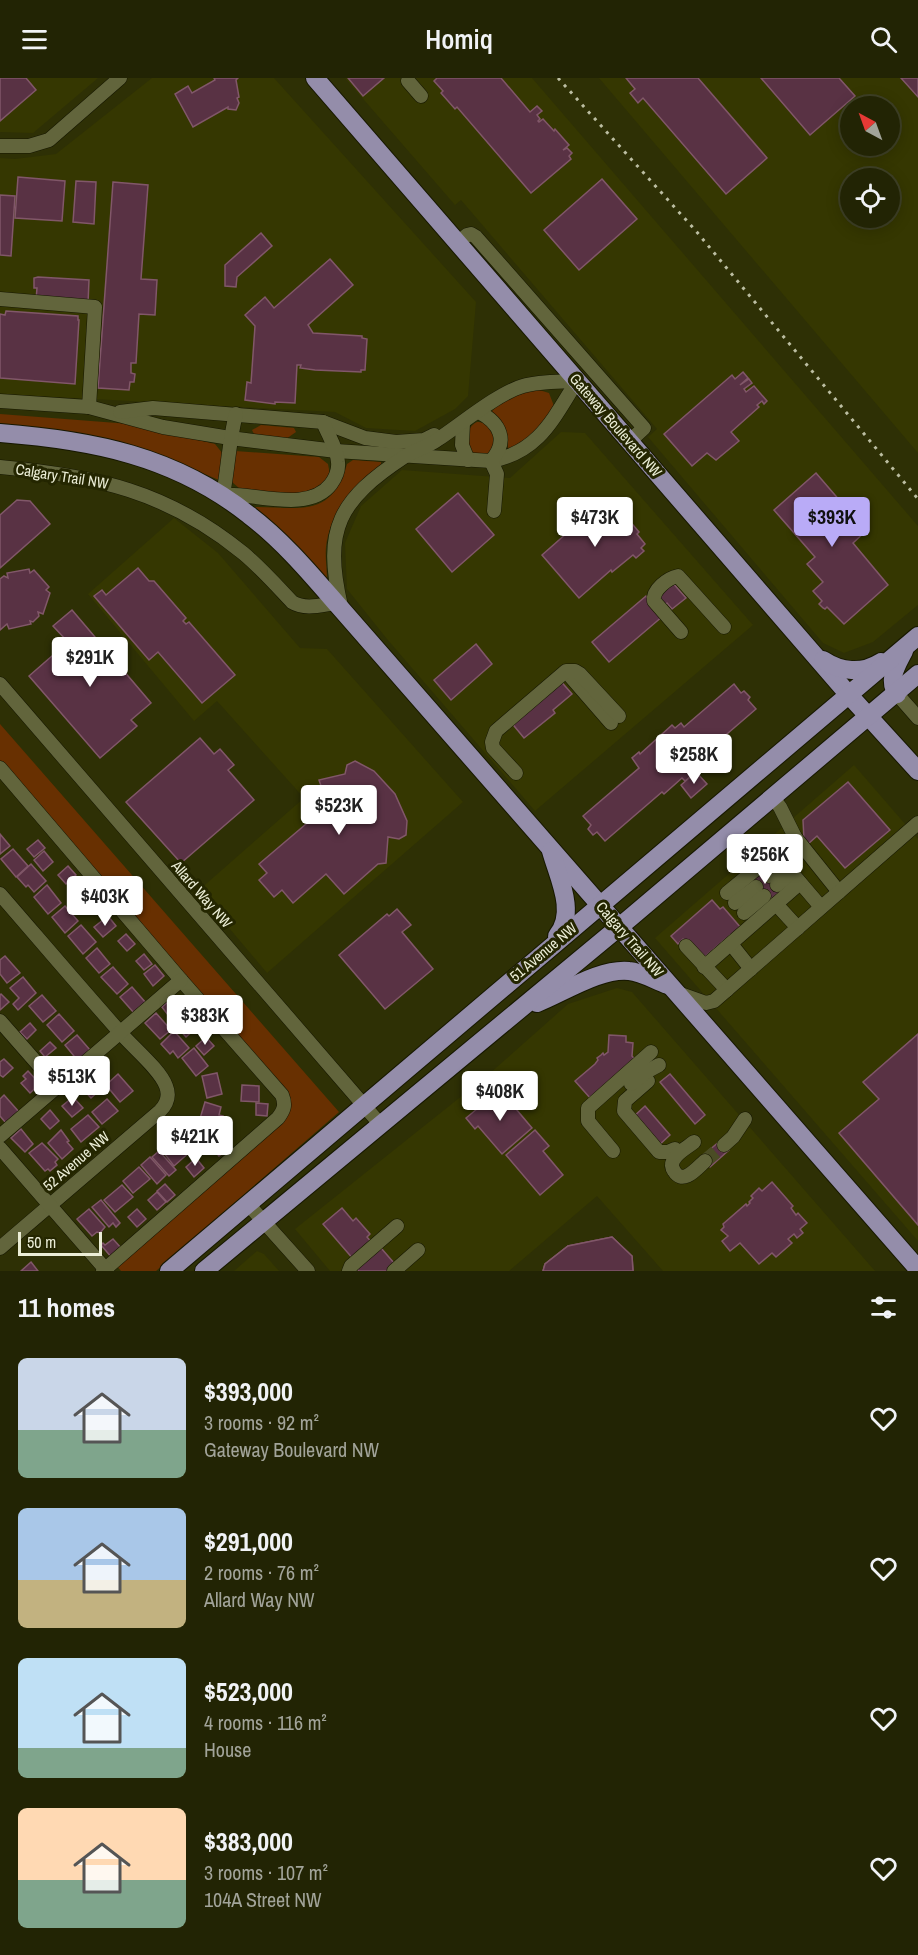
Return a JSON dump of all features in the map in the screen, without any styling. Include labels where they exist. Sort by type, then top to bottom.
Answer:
[{"type":"main road","name":"Gateway Boulevard NW","points":[[315,78],[849,695],[918,771]]},
{"type":"main road","name":"Calgary Trail NW","points":[[0,433],[67,439],[124,452],[182,473],[223,495],[278,540],[339,606],[600,903],[918,1269]]},
{"type":"main road","points":[[817,656],[833,667],[858,671],[878,665],[913,640]]},
{"type":"main road","points":[[897,694],[892,686],[892,678],[913,640]]},
{"type":"main road","name":"51 Avenue NW","points":[[169,1271],[600,903],[913,640]]},
{"type":"main road","name":"51 Avenue NW","points":[[204,1271],[620,927],[918,674]]},
{"type":"main road","points":[[542,953],[561,932],[567,912],[549,847]]},
{"type":"main road","points":[[522,1008],[584,982],[615,972],[634,972],[675,990]]},
{"type":"street","points":[[0,146],[29,146],[49,140],[120,78]]},
{"type":"street","points":[[408,81],[422,96]]},
{"type":"street","points":[[458,243],[467,235],[471,234],[476,237],[644,428],[630,441]]},
{"type":"street","points":[[0,299],[95,307],[89,407]]},
{"type":"street","points":[[0,401],[89,407],[163,427],[336,451],[491,461],[513,456],[534,441],[549,425],[575,379],[588,364]]},
{"type":"street","points":[[339,606],[333,561],[334,537],[352,500],[370,481],[407,455],[424,448],[520,387],[575,379]]},
{"type":"street","points":[[111,413],[153,408],[323,422],[365,438],[396,442],[424,440],[459,425]]},
{"type":"street","points":[[478,412],[495,422],[501,438],[498,451],[491,461]]},
{"type":"street","points":[[223,495],[230,438],[236,414]]},
{"type":"street","name":"Calgary Trail NW","points":[[223,495],[237,494],[289,500],[315,496],[327,488],[336,476],[338,462],[336,451],[323,422]]},
{"type":"street","points":[[459,425],[462,445],[468,460]]},
{"type":"street","points":[[491,461],[497,474],[494,511]]},
{"type":"street","name":"Calgary Trail NW","points":[[0,467],[49,471],[91,478],[155,499],[184,513],[225,539],[298,606],[339,606]]},
{"type":"street","points":[[681,632],[653,597],[655,592],[672,577],[678,576],[724,627]]},
{"type":"street","points":[[516,773],[493,748],[493,736],[566,671],[575,671],[580,674],[615,720]]},
{"type":"street","name":"Allard Way NW","points":[[0,684],[380,1124]]},
{"type":"street","points":[[897,694],[918,718]]},
{"type":"street","points":[[0,768],[282,1095],[285,1102],[284,1110],[278,1118],[106,1270],[0,1148]]},
{"type":"street","points":[[773,798],[795,837],[839,892]]},
{"type":"street","points":[[675,990],[710,1003],[918,823]]},
{"type":"street","points":[[795,837],[790,858],[773,881],[796,878]]},
{"type":"street","points":[[704,967],[730,944],[740,909],[795,837]]},
{"type":"street","points":[[790,858],[796,878],[821,907]]},
{"type":"street","points":[[740,909],[796,878]]},
{"type":"street","points":[[0,894],[119,1032]]},
{"type":"street","points":[[740,909],[765,896]]},
{"type":"street","points":[[765,896],[798,928]]},
{"type":"street","points":[[730,944],[751,969]]},
{"type":"street","points":[[686,946],[727,990]]},
{"type":"street","points":[[0,1136],[181,980]]},
{"type":"street","points":[[0,1021],[57,1086]]},
{"type":"street","name":"52 Avenue NW","points":[[0,1248],[160,1111],[167,1101],[167,1089],[160,1076],[119,1032]]},
{"type":"street","points":[[610,1154],[588,1121],[587,1113],[591,1103],[651,1052]]},
{"type":"street","points":[[659,1065],[646,1072],[620,1094],[618,1101],[659,1152],[675,1149]]},
{"type":"street","points":[[624,1111],[625,1101],[648,1081]]},
{"type":"street","points":[[724,1145],[733,1137],[745,1119]]},
{"type":"street","points":[[694,1171],[694,1139],[674,1159],[672,1165],[676,1174],[688,1176],[694,1171],[705,1161]]},
{"type":"street","points":[[248,1204],[308,1271]]},
{"type":"street","points":[[349,1271],[351,1266],[397,1226]]},
{"type":"street","points":[[394,1271],[418,1250]]},
{"type":"shaded area","points":[[0,78],[98,78],[33,133],[0,132]]},
{"type":"shaded area","points":[[152,78],[274,78],[476,302],[468,396],[455,409],[415,431],[366,428],[335,412],[0,394],[0,158],[15,159],[56,154]]},
{"type":"shaded area","points":[[345,78],[532,78],[918,526],[918,605],[873,642],[844,653],[823,643],[648,437],[657,429],[461,200],[455,205]]},
{"type":"shaded area","points":[[599,78],[918,78],[918,453]]},
{"type":"shaded area","points":[[536,389],[549,393],[554,406],[533,440],[508,449],[492,411],[512,397]]},
{"type":"shaded area","points":[[0,414],[130,424],[215,444],[223,454],[219,480],[163,457],[0,428]]},
{"type":"shaded area","points":[[477,422],[487,425],[496,441],[489,455],[473,454],[467,446],[469,429]]},
{"type":"shaded area","points":[[261,425],[294,428],[296,432],[286,439],[255,436],[252,430]]},
{"type":"shaded area","points":[[561,432],[585,433],[753,625],[535,811],[347,589],[345,543],[361,506],[402,470],[510,478]]},
{"type":"shaded area","points":[[235,451],[319,457],[328,464],[330,475],[325,483],[305,495],[252,492],[239,488],[232,482]]},
{"type":"shaded area","points":[[353,460],[381,462],[381,465],[362,482],[338,511],[328,534],[327,580],[252,507],[297,508],[322,502],[332,495],[347,464]]},
{"type":"shaded area","points":[[174,518],[218,553],[300,648],[327,649],[463,802],[267,973],[198,891],[304,798],[217,701],[194,721],[88,594]]},
{"type":"shaded area","points":[[0,724],[339,1112],[156,1271],[121,1271],[115,1264],[285,1118],[290,1110],[289,1095],[0,762]]},
{"type":"shaded area","points":[[854,765],[918,839],[918,1241],[655,938]]},
{"type":"shaded area","points":[[617,988],[632,992],[875,1271],[663,1271],[597,1196],[509,1271],[330,1271],[295,1229],[488,1075],[568,1004]]},
{"type":"shaded area","points":[[257,1251],[264,1254],[279,1271],[234,1271]]},
{"type":"building","points":[[0,78],[26,78],[36,90],[0,121]]},
{"type":"building","points":[[214,78],[238,78],[236,80],[239,103],[236,110],[228,109],[228,107],[193,127],[175,94],[188,86],[192,93],[215,80]]},
{"type":"building","points":[[348,78],[384,78],[363,96]]},
{"type":"building","points":[[437,78],[501,78],[530,112],[537,106],[542,111],[537,115],[540,119],[538,121],[543,119],[569,145],[563,150],[567,148],[572,153],[569,156],[571,159],[531,193],[457,107],[455,109],[441,93],[443,91],[434,81]]},
{"type":"building","points":[[626,78],[698,78],[767,158],[726,194],[643,98],[638,103],[630,93],[635,89]]},
{"type":"building","points":[[761,78],[839,78],[855,96],[840,96],[840,109],[810,135]]},
{"type":"building","points":[[901,78],[918,78],[918,97]]},
{"type":"building","points":[[18,177],[65,181],[62,221],[15,218]]},
{"type":"building","points":[[602,179],[637,219],[579,270],[544,230]]},
{"type":"building","points":[[76,181],[96,182],[94,224],[73,222]]},
{"type":"building","points":[[113,182],[148,185],[141,279],[157,280],[155,315],[139,314],[136,363],[131,363],[131,373],[135,374],[134,382],[130,382],[129,390],[98,388]]},
{"type":"building","points":[[0,195],[15,196],[11,256],[0,255]]},
{"type":"building","points":[[261,233],[272,246],[237,277],[236,287],[225,286],[225,265]]},
{"type":"building","points":[[330,259],[353,285],[308,325],[313,333],[362,336],[367,339],[365,370],[361,372],[315,370],[300,368],[301,365],[297,365],[295,403],[275,402],[275,404],[245,400],[247,382],[251,383],[255,326],[245,315],[265,297],[274,308]]},
{"type":"building","points":[[34,278],[89,280],[88,304],[36,300],[37,288],[34,288]]},
{"type":"building","points":[[6,311],[78,316],[75,384],[0,378],[0,314],[5,315]]},
{"type":"building","points":[[743,372],[748,378],[740,385],[749,379],[752,383],[744,389],[746,392],[754,386],[767,401],[764,404],[762,401],[757,405],[759,407],[731,432],[739,441],[716,460],[707,453],[692,466],[664,434],[732,375],[735,379]]},
{"type":"building","points":[[816,473],[866,531],[853,543],[888,585],[844,624],[827,607],[825,609],[819,604],[822,601],[813,591],[823,582],[807,564],[815,557],[774,510]]},
{"type":"building","points":[[458,493],[494,535],[452,572],[416,529]]},
{"type":"building","points":[[611,499],[639,532],[637,534],[645,544],[641,548],[644,551],[636,558],[633,555],[612,572],[611,570],[579,598],[542,555],[601,503],[604,506]]},
{"type":"building","points":[[17,500],[30,501],[50,524],[0,568],[0,515]]},
{"type":"building","points":[[138,568],[149,581],[154,581],[186,618],[183,621],[186,624],[189,622],[235,675],[202,703],[158,652],[149,660],[94,596],[102,590],[106,595]]},
{"type":"building","points":[[29,569],[30,573],[34,570],[49,587],[46,590],[50,593],[43,614],[38,612],[39,616],[33,622],[30,621],[31,624],[9,629],[7,624],[0,630],[0,579],[4,576],[8,578],[7,573]]},
{"type":"building","points":[[672,582],[686,598],[672,609],[667,603],[665,605],[658,594]]},
{"type":"building","points":[[646,596],[663,616],[609,662],[592,642]]},
{"type":"building","points":[[72,610],[151,703],[131,720],[137,726],[100,758],[29,676],[68,642],[53,626]]},
{"type":"building","points":[[476,644],[492,664],[451,700],[434,680]]},
{"type":"building","points":[[558,678],[572,694],[553,710],[555,713],[524,738],[510,721]]},
{"type":"building","points":[[734,684],[741,693],[744,691],[750,697],[748,700],[756,709],[706,752],[709,755],[707,759],[688,773],[691,776],[685,781],[682,778],[664,794],[662,792],[605,841],[597,832],[593,835],[588,829],[591,825],[583,816],[639,768],[632,758],[639,752],[640,754],[672,725],[675,728],[681,723],[684,727]]},
{"type":"building","points":[[200,738],[214,754],[220,749],[234,765],[228,770],[254,800],[181,863],[126,802]]},
{"type":"building","points":[[355,761],[374,771],[395,794],[407,821],[406,835],[399,839],[388,837],[386,863],[378,864],[344,894],[326,874],[293,903],[282,890],[274,897],[259,880],[267,873],[259,864],[326,807],[322,803],[326,800],[319,780],[345,774],[347,765]]},
{"type":"building","points":[[696,772],[707,784],[691,798],[681,785]]},
{"type":"building","points":[[848,782],[890,830],[845,868],[817,836],[808,844],[804,840],[803,820]]},
{"type":"building","points":[[0,834],[10,846],[0,854]]},
{"type":"building","points":[[38,840],[45,848],[34,857],[27,849]]},
{"type":"building","points":[[13,849],[28,866],[16,877],[1,859]]},
{"type":"building","points":[[44,851],[53,862],[43,871],[34,860]]},
{"type":"building","points":[[750,859],[753,865],[744,870],[741,866]]},
{"type":"building","points":[[31,864],[46,881],[34,892],[17,877]]},
{"type":"building","points":[[68,866],[76,875],[66,884],[58,875]]},
{"type":"building","points":[[762,868],[781,890],[768,902],[749,879]]},
{"type":"building","points":[[47,885],[61,903],[48,914],[34,897]]},
{"type":"building","points":[[93,895],[101,905],[91,913],[83,904]]},
{"type":"building","points":[[712,900],[720,909],[723,907],[741,928],[701,960],[683,939],[678,944],[671,936]]},
{"type":"building","points":[[65,906],[78,921],[65,933],[52,917]]},
{"type":"building","points":[[397,909],[411,925],[402,932],[433,969],[385,1009],[339,955],[387,914],[389,916]]},
{"type":"building","points":[[108,916],[116,926],[103,937],[94,927]]},
{"type":"building","points":[[81,925],[96,942],[83,954],[68,936]]},
{"type":"building","points":[[126,934],[135,944],[127,951],[118,941]]},
{"type":"building","points":[[97,948],[110,964],[99,973],[86,958]]},
{"type":"building","points":[[144,954],[152,964],[144,970],[136,961]]},
{"type":"building","points":[[5,956],[20,973],[7,983],[0,974],[0,960]]},
{"type":"building","points":[[155,965],[164,976],[153,986],[144,974]]},
{"type":"building","points":[[113,967],[128,984],[117,994],[101,977]]},
{"type":"building","points":[[23,977],[36,993],[18,1010],[13,1004],[19,998],[10,988]]},
{"type":"building","points":[[132,987],[146,1003],[134,1013],[120,997]]},
{"type":"building","points":[[0,995],[9,1002],[0,1010]]},
{"type":"building","points":[[42,995],[56,1011],[43,1022],[29,1006]]},
{"type":"building","points":[[172,998],[179,1006],[168,1015],[162,1007]]},
{"type":"building","points":[[156,1013],[171,1030],[160,1039],[145,1023]]},
{"type":"building","points":[[59,1014],[74,1031],[62,1042],[47,1025]]},
{"type":"building","points":[[188,1019],[196,1028],[186,1037],[178,1028]]},
{"type":"building","points":[[30,1023],[36,1030],[27,1039],[20,1032]]},
{"type":"building","points":[[174,1031],[189,1048],[178,1058],[173,1051],[170,1054],[161,1044]]},
{"type":"building","points":[[918,1034],[918,1225],[839,1133],[879,1099],[863,1082]]},
{"type":"building","points":[[77,1035],[90,1050],[78,1061],[65,1045]]},
{"type":"building","points":[[609,1035],[626,1036],[626,1042],[633,1043],[632,1056],[636,1061],[591,1099],[575,1081],[595,1064],[597,1058],[608,1052]]},
{"type":"building","points":[[206,1037],[214,1046],[204,1055],[196,1046]]},
{"type":"building","points":[[50,1042],[56,1048],[45,1057],[40,1051]]},
{"type":"building","points":[[194,1048],[208,1066],[196,1076],[182,1058]]},
{"type":"building","points":[[48,1058],[56,1068],[49,1073],[42,1064]]},
{"type":"building","points":[[4,1059],[13,1068],[3,1077],[0,1075],[0,1062]]},
{"type":"building","points":[[28,1071],[40,1084],[30,1093],[21,1083],[26,1079],[23,1076]]},
{"type":"building","points":[[217,1073],[222,1094],[207,1098],[202,1076]]},
{"type":"building","points":[[118,1074],[133,1091],[120,1102],[106,1085]]},
{"type":"building","points":[[670,1074],[705,1115],[695,1124],[660,1082]]},
{"type":"building","points":[[91,1078],[101,1089],[91,1098],[81,1087]]},
{"type":"building","points":[[242,1085],[259,1086],[259,1102],[241,1101]]},
{"type":"building","points":[[500,1090],[532,1128],[502,1154],[478,1126],[475,1129],[466,1118]]},
{"type":"building","points":[[4,1095],[19,1112],[6,1123],[0,1116],[0,1099]]},
{"type":"building","points":[[73,1097],[83,1108],[72,1117],[62,1106]]},
{"type":"building","points":[[107,1099],[118,1111],[102,1124],[92,1112]]},
{"type":"building","points":[[205,1102],[221,1107],[219,1115],[223,1116],[221,1121],[218,1120],[216,1127],[199,1122]]},
{"type":"building","points":[[256,1103],[268,1104],[267,1116],[256,1115]]},
{"type":"building","points":[[645,1106],[670,1135],[657,1147],[632,1118]]},
{"type":"building","points":[[50,1110],[59,1121],[50,1129],[41,1119]]},
{"type":"building","points":[[88,1115],[99,1127],[81,1142],[71,1129]]},
{"type":"building","points":[[21,1129],[33,1144],[25,1152],[11,1138]]},
{"type":"building","points":[[204,1129],[214,1141],[196,1156],[186,1144]]},
{"type":"building","points":[[61,1130],[73,1149],[62,1159],[48,1143]]},
{"type":"building","points":[[535,1130],[549,1146],[543,1151],[563,1175],[540,1195],[506,1155]]},
{"type":"building","points":[[220,1137],[230,1147],[219,1156],[210,1146]]},
{"type":"building","points":[[181,1139],[191,1151],[174,1166],[164,1153]]},
{"type":"building","points":[[720,1141],[729,1150],[710,1167],[701,1157]]},
{"type":"building","points":[[42,1143],[58,1159],[55,1162],[57,1165],[50,1171],[48,1169],[45,1171],[29,1153]]},
{"type":"building","points":[[159,1151],[176,1170],[169,1176],[152,1157]]},
{"type":"building","points":[[150,1157],[166,1175],[157,1184],[141,1165]]},
{"type":"building","points":[[196,1158],[204,1168],[194,1177],[186,1167]]},
{"type":"building","points":[[139,1167],[150,1179],[133,1193],[123,1181]]},
{"type":"building","points":[[772,1182],[793,1206],[791,1208],[796,1215],[798,1213],[807,1223],[800,1229],[803,1233],[797,1238],[794,1234],[788,1239],[792,1243],[776,1257],[772,1253],[759,1264],[740,1243],[730,1251],[722,1241],[728,1236],[721,1230],[724,1227],[723,1224],[750,1203],[753,1198],[751,1196],[759,1188],[762,1191]]},
{"type":"building","points":[[165,1184],[175,1195],[167,1202],[157,1191]]},
{"type":"building","points":[[122,1185],[133,1197],[115,1212],[104,1200]]},
{"type":"building","points":[[157,1192],[166,1202],[157,1210],[148,1200]]},
{"type":"building","points":[[101,1200],[120,1223],[116,1227],[113,1223],[109,1227],[92,1207]]},
{"type":"building","points":[[342,1208],[353,1221],[356,1218],[370,1234],[367,1237],[373,1244],[354,1260],[323,1224]]},
{"type":"building","points":[[89,1209],[105,1227],[100,1233],[97,1232],[92,1236],[77,1219]]},
{"type":"building","points":[[137,1209],[146,1219],[137,1227],[128,1217]]},
{"type":"building","points":[[612,1237],[632,1256],[633,1271],[589,1271],[586,1271],[586,1268],[579,1269],[580,1271],[576,1269],[573,1271],[543,1271],[545,1264],[568,1246]],"holes":[[[600,1264],[601,1269],[589,1271],[589,1266]]]},
{"type":"building","points":[[612,1237],[632,1256],[633,1271],[543,1271],[545,1264],[568,1246]]},
{"type":"building","points":[[113,1239],[122,1249],[112,1258],[101,1245]]},
{"type":"building","points":[[381,1248],[394,1263],[391,1271],[359,1271],[357,1269]]},
{"type":"building","points":[[31,1262],[38,1271],[21,1271]]},
{"type":"tunnel","points":[[705,1161],[724,1145]]},
{"type":"railway","points":[[558,78],[696,231],[918,499]]}]
